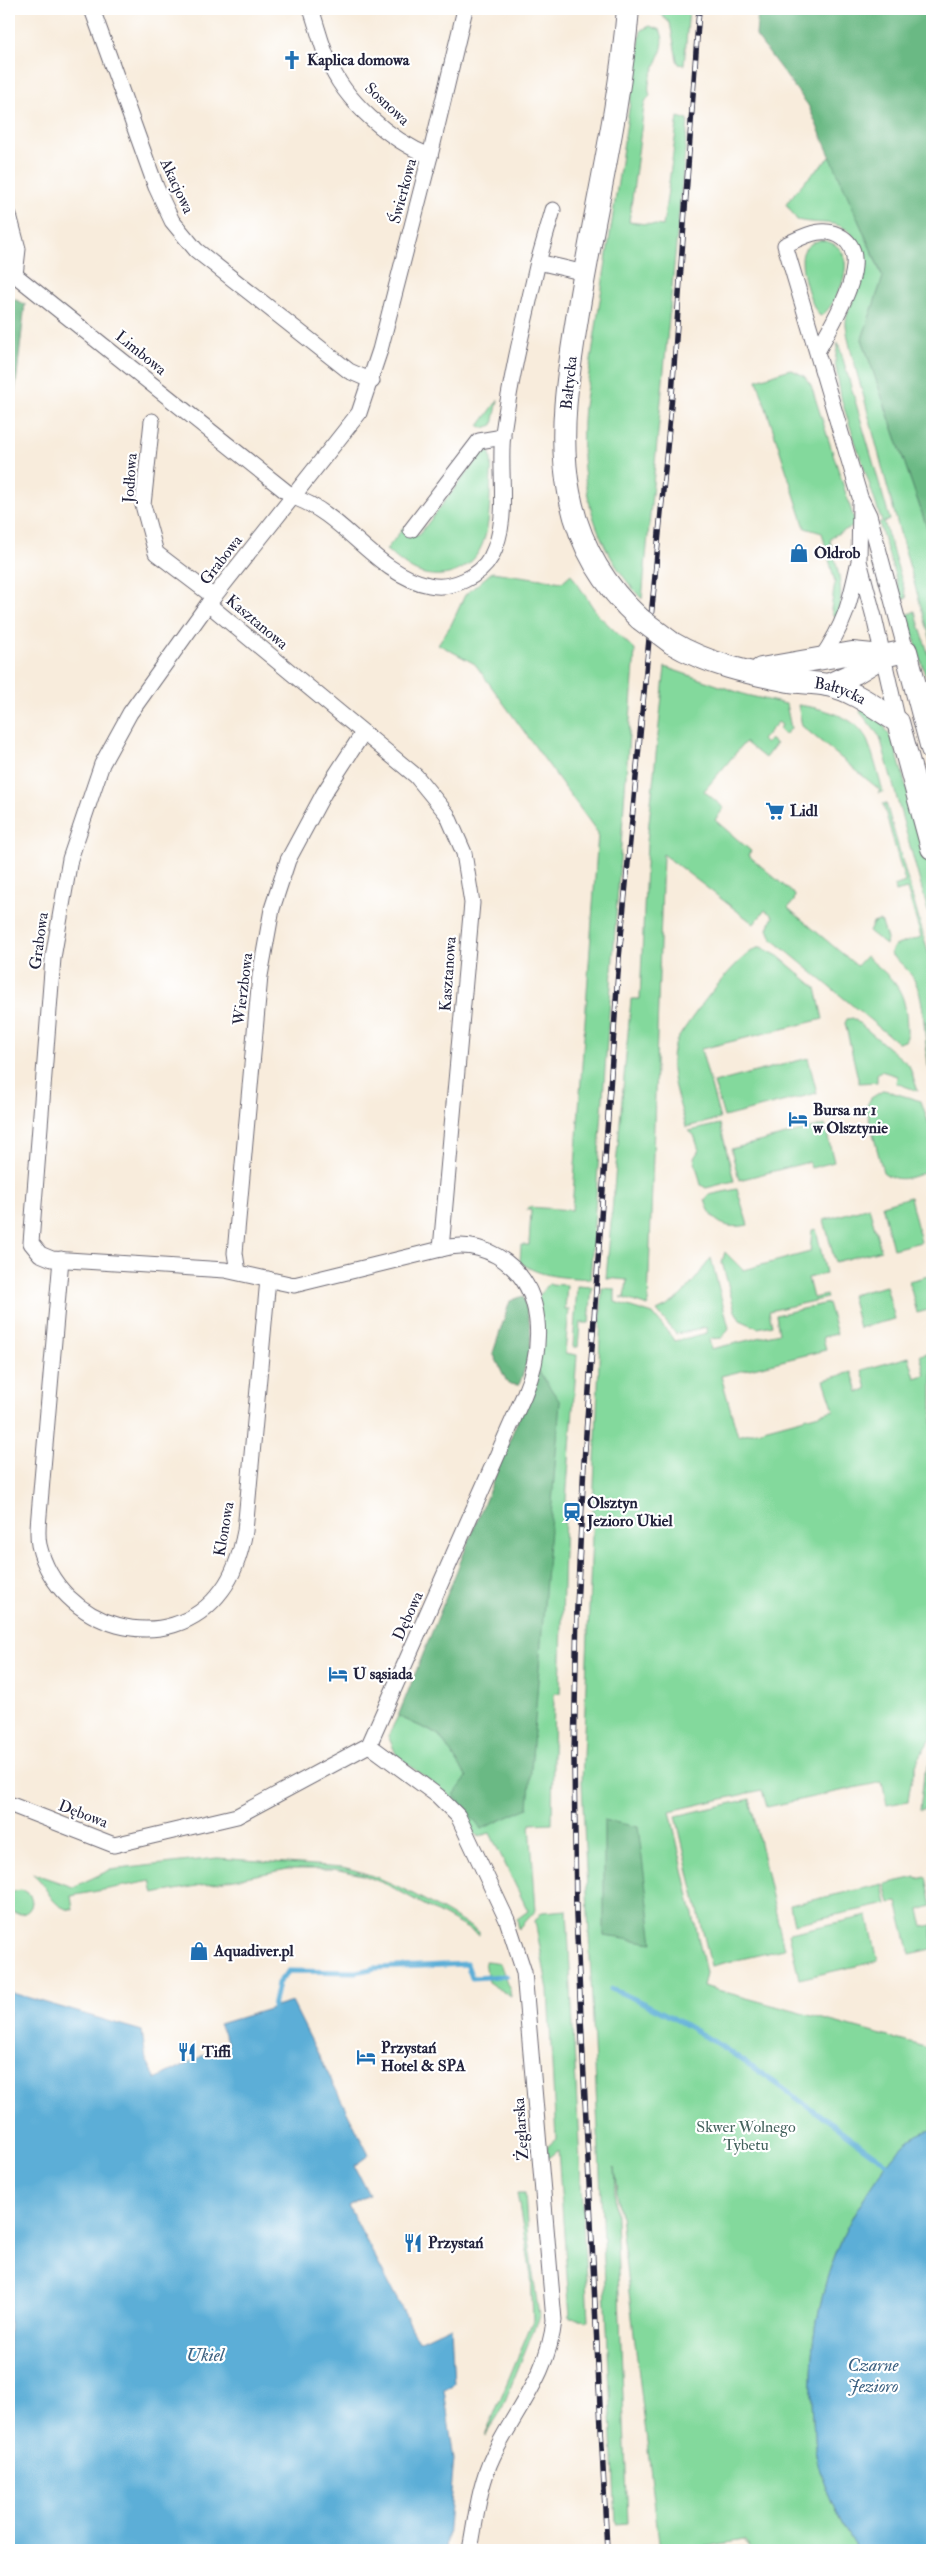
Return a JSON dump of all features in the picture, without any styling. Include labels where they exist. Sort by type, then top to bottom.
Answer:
[{"type":"main road","name":"Bałtycka","points":[[628,9],[607,150],[567,389],[565,447],[569,493],[579,531],[594,562],[615,593],[640,619],[672,643],[707,660],[747,671],[790,681],[828,685],[859,697],[898,722],[932,848]]},
{"type":"main road","name":"Bałtycka","points":[[747,671],[852,653],[883,656],[906,651],[932,749]]},
{"type":"main road","points":[[828,685],[856,673],[883,656]]},
{"type":"street","name":"Akacjowa","points":[[92,9],[156,187],[172,221],[204,256],[349,371],[372,381]]},
{"type":"street","name":"Sosnowa","points":[[312,9],[328,62],[343,86],[364,111],[390,134],[412,149],[430,156]]},
{"type":"street","name":"Świerkowa","points":[[372,381],[430,156],[465,9]]},
{"type":"street","points":[[293,497],[315,506],[399,573],[430,586],[450,585],[468,579],[490,558],[498,540],[502,516],[503,437],[510,380],[538,262],[553,210]]},
{"type":"street","name":"Limbowa","points":[[9,215],[18,248],[12,274],[293,497]]},
{"type":"street","name":"Bałtycka","points":[[817,352],[850,284],[856,266],[855,257],[846,240],[829,232],[812,233],[785,245],[860,497],[869,516],[906,651]]},
{"type":"street","points":[[538,262],[585,273]]},
{"type":"street","name":"Grabowa","points":[[238,1272],[61,1259],[44,1256],[31,1243],[53,958],[70,859],[102,764],[130,713],[211,600],[359,413],[372,381]]},
{"type":"street","name":"Jodłowa","points":[[152,421],[143,505],[156,554],[211,600]]},
{"type":"street","points":[[411,530],[479,441],[503,437]]},
{"type":"street","name":"Bałtycka","points":[[821,659],[839,631],[848,609],[859,561],[860,497]]},
{"type":"street","name":"Bałtycka","points":[[859,561],[898,722]]},
{"type":"street","name":"Kasztanowa","points":[[211,600],[363,733],[416,776],[447,814],[464,853],[472,903],[441,1249]]},
{"type":"street","name":"Wierzbowa","points":[[238,1272],[235,1253],[260,976],[272,909],[288,860],[324,793],[363,733]]},
{"type":"street","name":"Dębowa","points":[[9,1804],[114,1845],[237,1816],[369,1745],[524,1395],[537,1353],[535,1313],[529,1290],[520,1274],[502,1260],[480,1248],[455,1245],[441,1249]]},
{"type":"street","points":[[238,1272],[294,1285],[441,1249]]},
{"type":"street","name":"Klonowa","points":[[61,1259],[39,1515],[39,1544],[50,1572],[71,1599],[99,1620],[130,1629],[151,1630],[168,1627],[197,1614],[223,1589],[237,1561],[244,1531],[268,1279]]},
{"type":"street","name":"Żeglarska","points":[[369,1745],[438,1796],[458,1816],[507,1920],[524,1972],[554,2320],[546,2359],[537,2380],[488,2468],[479,2500],[470,2550]]},
{"type":"green space","points":[[658,9],[689,9],[684,65],[679,64],[677,60],[670,23],[660,14]]},
{"type":"green space","points":[[758,9],[932,9],[932,542],[862,339],[883,277],[808,105],[756,36]]},
{"type":"green space","points":[[650,26],[660,30],[663,38],[660,55],[650,80],[650,96],[646,100],[644,107],[629,222],[663,226],[678,117],[688,120],[642,599],[624,578],[610,556],[599,533],[591,510],[586,485],[583,460],[583,434],[584,406],[641,30]]},
{"type":"green space","points":[[831,156],[883,278],[862,339],[932,542],[932,644],[891,500],[846,325],[849,309],[861,282],[864,262],[862,253],[850,232],[843,227],[835,224],[797,220],[786,204],[801,185]]},
{"type":"green space","points":[[820,240],[835,245],[843,254],[845,266],[843,280],[838,293],[832,304],[820,316],[809,295],[802,257],[805,249]]},
{"type":"green space","points":[[9,297],[25,304],[9,446]]},
{"type":"green space","points":[[838,342],[890,520],[884,522],[907,598],[902,599],[879,523],[882,522],[842,402],[835,362]]},
{"type":"green space","points":[[790,369],[804,376],[811,385],[856,525],[833,536],[830,540],[840,588],[841,598],[838,618],[833,615],[831,609],[835,582],[822,533],[805,528],[757,380]]},
{"type":"green space","points":[[498,400],[493,425],[484,428],[479,426]]},
{"type":"green space","points":[[487,451],[490,453],[491,464],[487,531],[479,552],[472,561],[452,573],[429,575],[412,569],[386,550],[404,527],[418,536],[483,452]]},
{"type":"green space","points":[[492,572],[562,582],[571,574],[598,615],[635,650],[590,1279],[545,1274],[520,1262],[521,1245],[529,1245],[531,1210],[527,1210],[528,1207],[572,1210],[598,833],[475,664],[438,644],[451,625],[465,595]]},
{"type":"green space","points":[[915,611],[932,666],[932,697],[907,615]]},
{"type":"green space","points":[[665,667],[746,695],[786,704],[791,728],[785,735],[779,729],[782,725],[778,722],[762,740],[766,744],[770,739],[776,744],[765,758],[745,742],[704,791],[724,808],[715,820],[751,851],[748,855],[795,895],[794,901],[788,908],[857,966],[866,956],[894,982],[903,999],[907,1022],[907,1037],[905,1041],[898,1043],[772,939],[768,929],[773,916],[765,910],[754,924],[663,854],[648,1306],[620,1297],[625,1297],[627,1280],[606,1278],[631,999],[640,999],[647,842]]},
{"type":"green space","points":[[798,705],[817,708],[847,719],[862,732],[872,752],[883,792],[878,793],[880,790],[802,726]]},
{"type":"green space","points":[[864,707],[883,724],[894,744],[932,876],[932,926],[880,737],[860,712]]},
{"type":"green space","points":[[886,803],[932,966],[932,1021],[924,1022],[919,992],[912,976],[890,954],[894,946],[921,937],[907,889],[895,892],[894,886],[905,882],[883,804]]},
{"type":"green space","points":[[879,921],[882,923],[887,939],[886,945],[869,932],[873,923]]},
{"type":"green space","points":[[761,947],[778,956],[816,988],[823,1019],[701,1049],[720,1119],[686,1127],[673,1076],[672,1057],[675,1044],[692,1017],[728,972],[752,951]]},
{"type":"green space","points":[[853,1018],[909,1065],[918,1091],[896,1083],[897,1076],[881,1071],[877,1074],[877,1082],[859,1083],[845,1023],[847,1019]]},
{"type":"green space","points":[[932,1021],[932,1076],[928,1066],[924,1022]]},
{"type":"green space","points":[[808,1058],[817,1093],[724,1117],[714,1083]]},
{"type":"green space","points":[[884,1090],[921,1101],[932,1133],[932,1170],[901,1179],[889,1176],[883,1172],[866,1107],[871,1098]]},
{"type":"green space","points":[[720,1124],[734,1181],[706,1188],[701,1185],[694,1158],[699,1150],[694,1135],[689,1131]]},
{"type":"green space","points":[[825,1125],[834,1162],[811,1168],[809,1162],[739,1180],[731,1149]]},
{"type":"green space","points":[[737,1189],[748,1225],[726,1225],[711,1214],[705,1200],[709,1195]]},
{"type":"green space","points":[[910,1197],[921,1242],[893,1249],[882,1205]]},
{"type":"green space","points":[[869,1207],[881,1250],[835,1262],[824,1220]]},
{"type":"green space","points":[[816,1229],[826,1273],[808,1278],[813,1298],[826,1295],[827,1298],[769,1311],[772,1325],[758,1328],[740,1320],[735,1311],[722,1262],[725,1252],[743,1270],[810,1252],[812,1230]]},
{"type":"green space","name":"Skwer Wolnego Tybetu","points":[[711,1258],[729,1328],[722,1338],[709,1339],[711,1349],[779,1333],[776,1315],[828,1303],[837,1334],[823,1337],[826,1350],[721,1376],[738,1436],[834,1410],[824,1380],[852,1372],[858,1392],[867,1389],[862,1370],[909,1357],[915,1378],[925,1375],[920,1355],[932,1352],[932,1737],[915,1767],[908,1801],[887,1805],[882,1782],[767,1807],[762,1790],[670,1811],[706,1973],[703,1986],[932,2049],[932,2130],[914,2137],[892,2157],[857,2208],[831,2265],[817,2324],[813,2355],[812,2387],[814,2442],[821,2475],[830,2498],[857,2550],[753,2550],[744,2540],[687,2550],[660,2550],[614,2167],[628,2523],[616,2524],[582,1782],[602,1288],[615,1289],[615,1302],[653,1314],[675,1341],[707,1333],[707,1327],[676,1334],[657,1311],[666,1307],[681,1295]]},
{"type":"green space","points":[[928,1276],[932,1290],[932,1309],[917,1313],[909,1281]]},
{"type":"green space","points":[[549,1284],[567,1285],[565,1309],[569,1309],[565,1353],[577,1355],[565,1514],[560,1693],[554,1693],[552,1823],[530,1824],[536,1910],[519,1929],[517,1919],[528,1911],[490,1833],[480,1836],[474,1834],[448,1794],[397,1756],[388,1736],[398,1716],[439,1735],[468,1777],[481,1829],[538,1370],[537,1298]]},
{"type":"green space","points":[[577,1286],[592,1287],[589,1323],[580,1323],[578,1347],[573,1347]]},
{"type":"green space","points":[[886,1286],[895,1319],[859,1328],[851,1295]]},
{"type":"green space","points":[[523,1296],[531,1332],[530,1351],[519,1385],[508,1384],[493,1353],[510,1301]]},
{"type":"green space","points":[[538,1370],[560,1402],[528,1808],[481,1829],[454,1795],[467,1777],[439,1735],[398,1716]]},
{"type":"green space","points":[[932,1757],[932,1807],[920,1810],[924,1775]]},
{"type":"green space","points":[[750,1799],[784,1949],[711,1966],[676,1816]]},
{"type":"green space","points":[[604,1820],[638,1827],[653,1943],[604,1936]]},
{"type":"green space","points":[[217,1858],[342,1867],[360,1872],[413,1894],[479,1932],[479,1935],[388,1885],[363,1875],[334,1869],[288,1869],[154,1894],[151,1881],[71,1896],[73,1910],[65,1908],[54,1901],[43,1884],[32,1873],[73,1887],[110,1870]]},
{"type":"green space","points":[[916,1877],[917,1879],[926,1877],[932,1906],[919,1910],[923,1927],[932,1925],[932,1949],[910,1954],[897,1902],[890,1903],[885,1884]]},
{"type":"green space","points":[[883,1884],[887,1904],[794,1924],[790,1905]]},
{"type":"green space","points":[[20,1890],[29,1893],[32,1902],[29,1911],[20,1914],[11,1911],[8,1902],[11,1893]]},
{"type":"green space","points":[[567,1910],[588,2320],[570,2318],[558,2150],[548,2158],[547,2147],[556,2139],[548,1990],[535,1921],[542,1912]]},
{"type":"green space","points":[[868,1916],[878,1961],[799,1979],[789,1933]]},
{"type":"green space","points":[[485,1961],[500,1965],[511,1997],[488,1982]]},
{"type":"green space","points":[[517,2193],[525,2193],[528,2240],[539,2316],[501,2411],[485,2436],[533,2320],[531,2275]]},
{"type":"water","name":"Ukiel","points":[[9,1992],[142,2031],[146,2060],[156,2079],[228,2043],[219,2024],[292,2002],[369,2155],[354,2166],[369,2195],[348,2206],[419,2341],[451,2326],[454,2384],[444,2390],[454,2459],[446,2550],[9,2550]]},
{"type":"water","name":"Czarne Jezioro","points":[[932,2130],[932,2550],[857,2550],[830,2498],[821,2475],[814,2442],[812,2387],[813,2355],[817,2325],[831,2265],[857,2209],[892,2157],[914,2137]]},
{"type":"waterway","points":[[273,2007],[278,1983],[289,1971],[357,1972],[375,1968],[467,1964],[472,1978],[506,1976]]},
{"type":"waterway","points":[[611,1989],[648,2005],[719,2045],[788,2092],[887,2164]]},
{"type":"railway","points":[[607,2550],[576,1915],[574,1757],[577,1607],[584,1463],[619,958],[672,395],[699,9]]},
{"type":"place","name":"Kaplica domowa","points":[[292,60]]},
{"type":"place","name":"Oldrob","points":[[799,553]]},
{"type":"place","name":"Lidl","points":[[775,811]]},
{"type":"place","name":"Bursa nr 1 w Olsztynie","points":[[798,1119]]},
{"type":"place","name":"Olsztyn Jezioro Ukiel","points":[[572,1512]]},
{"type":"place","name":"U sąsiada","points":[[338,1674]]},
{"type":"place","name":"Aquadiver.pl","points":[[199,1951]]},
{"type":"place","name":"Tiffi","points":[[187,2052]]},
{"type":"place","name":"Przystań Hotel & SPA","points":[[366,2057]]},
{"type":"place","name":"Przystań","points":[[413,2243]]}]
